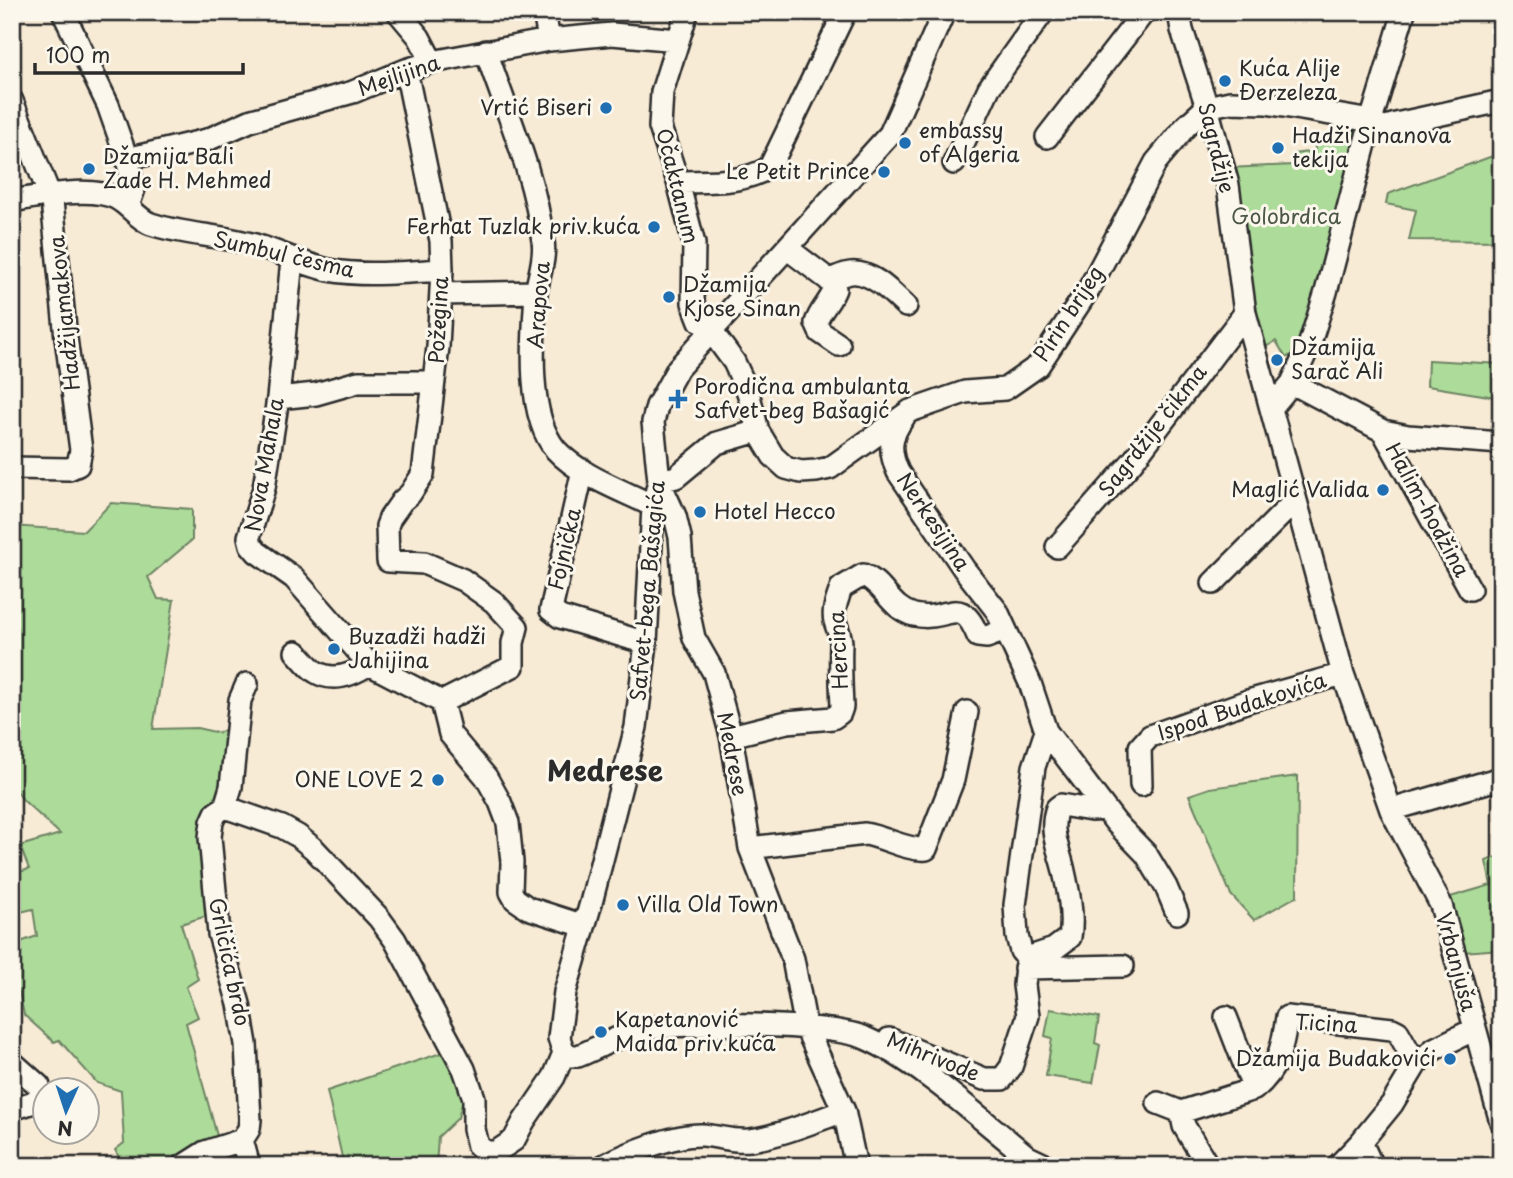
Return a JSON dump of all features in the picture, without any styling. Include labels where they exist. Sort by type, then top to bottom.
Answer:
[{"type":"street","points":[[63,12],[107,105],[127,159],[134,189],[128,206]]},
{"type":"street","points":[[398,12],[419,37],[432,62]]},
{"type":"street","points":[[544,12],[549,40]]},
{"type":"street","name":"Očaktanum","points":[[687,12],[662,92],[660,127],[694,244],[694,303],[700,321],[712,332],[734,362],[750,399],[758,430]]},
{"type":"street","points":[[678,182],[739,180],[756,176],[771,167],[845,12]]},
{"type":"street","name":"Safvet-bega Bašagića","points":[[225,807],[282,827],[298,836],[314,849],[379,918],[394,940],[464,1069],[474,1098],[475,1136],[478,1146],[490,1153],[496,1152],[514,1140],[554,1077],[564,1053],[559,1038],[565,992],[636,727],[646,643],[653,506],[659,481],[653,422],[657,406],[678,368],[890,134],[944,12]]},
{"type":"street","points":[[954,163],[989,88],[1043,12]]},
{"type":"street","points":[[1047,137],[1144,12]]},
{"type":"street","name":"Sagrdžije","points":[[1179,12],[1228,186],[1245,313],[1271,408]]},
{"type":"street","points":[[1271,408],[1292,383],[1309,346],[1326,292],[1369,126],[1404,12]]},
{"type":"street","name":"Mejlijina","points":[[127,159],[206,140],[252,120],[353,92],[432,62],[549,40],[612,34],[678,40]]},
{"type":"street","name":"Arapova","points":[[486,51],[536,204],[544,244],[536,292],[534,369],[537,409],[546,434],[557,450],[583,470],[653,506]]},
{"type":"street","name":"Požegina","points":[[406,70],[441,241],[442,270],[435,382],[423,474],[390,518],[387,526],[388,561],[424,563],[463,580],[494,602],[517,627],[513,643],[513,666],[442,702]]},
{"type":"street","name":"Hadžijamakova","points":[[12,101],[52,201],[80,458],[78,466],[69,469],[12,468]]},
{"type":"street","points":[[1207,107],[1230,102],[1266,103],[1369,126],[1396,124],[1501,101]]},
{"type":"street","name":"Pirin brijeg","points":[[758,430],[773,456],[786,468],[801,472],[830,468],[910,411],[965,392],[1005,389],[1038,366],[1090,287],[1156,162],[1186,126],[1207,107]]},
{"type":"street","name":"Sumbul česma","points":[[12,201],[50,194],[101,194],[120,200],[151,225],[246,242],[292,260],[330,270],[363,274],[442,270]]},
{"type":"street","points":[[788,249],[829,280],[835,289],[831,300],[818,314],[816,323],[820,332],[839,345]]},
{"type":"street","name":"Nova Mahala","points":[[292,260],[278,398],[264,488],[249,537],[257,552],[294,578],[369,664]]},
{"type":"street","points":[[829,280],[851,272],[863,274],[883,286],[906,306]]},
{"type":"street","points":[[441,294],[536,292]]},
{"type":"street","name":"Sagrdžije čikma","points":[[1057,547],[1133,461],[1245,313]]},
{"type":"street","points":[[278,398],[316,394],[358,382],[435,382]]},
{"type":"street","points":[[1292,383],[1383,431],[1408,436],[1501,443]]},
{"type":"street","name":"Vrbanjuša","points":[[1271,408],[1343,674],[1391,810],[1441,905],[1475,1029],[1497,1096],[1501,1122]]},
{"type":"street","name":"Nerkesijina","points":[[910,411],[892,435],[892,459],[950,548],[997,611],[1005,630]]},
{"type":"street","points":[[659,481],[676,477],[717,443],[758,430]]},
{"type":"street","name":"Halim-hodžina","points":[[1383,431],[1470,589]]},
{"type":"street","name":"Fojnička","points":[[583,470],[551,610],[560,617],[646,643]]},
{"type":"street","name":"Medrese","points":[[659,481],[675,516],[680,537],[684,591],[694,638],[714,673],[731,736],[750,848],[793,959],[806,1028],[844,1111],[856,1166]]},
{"type":"street","points":[[1213,583],[1295,501]]},
{"type":"street","name":"Hercina","points":[[731,736],[787,722],[833,718],[840,713],[841,645],[834,619],[835,608],[841,588],[863,575],[877,584],[902,611],[917,616],[937,616],[957,611],[972,619],[978,636],[987,637],[1005,630]]},
{"type":"street","points":[[1005,630],[1030,683],[1046,731],[1105,809],[1146,854],[1166,887],[1177,913]]},
{"type":"street","points":[[296,652],[317,673],[333,676],[355,674],[369,664],[442,702],[450,734],[485,777],[500,802],[508,823],[512,862],[511,892],[515,899],[528,908],[584,926]]},
{"type":"street","name":"Ispod Budakovića","points":[[1141,785],[1140,747],[1150,736],[1248,701],[1343,674]]},
{"type":"street","name":"Grličića brdo","points":[[242,1140],[249,1129],[250,1120],[249,1072],[239,1004],[219,934],[210,837],[216,813],[225,807],[231,787],[240,700],[247,684]]},
{"type":"street","points":[[750,848],[865,834],[926,849],[953,780],[967,712]]},
{"type":"street","points":[[1026,963],[1017,936],[1016,894],[1034,766],[1046,731]]},
{"type":"street","points":[[1391,810],[1501,778]]},
{"type":"street","points":[[1026,963],[1054,949],[1070,937],[1072,921],[1063,867],[1054,839],[1055,812],[1061,805],[1091,810],[1105,809]]},
{"type":"street","points":[[1026,963],[1123,966]]},
{"type":"street","name":"Mihrivode","points":[[564,1053],[578,1056],[627,1034],[659,1027],[806,1028],[862,1036],[875,1033],[984,1079],[1002,1079],[1011,1067],[1028,1016],[1024,985],[1026,963]]},
{"type":"street","points":[[1158,1103],[1181,1112],[1254,1089],[1226,1017]]},
{"type":"street","name":"Ticina","points":[[1254,1089],[1270,1075],[1282,1047],[1287,1017],[1392,1029],[1398,1032],[1416,1064]]},
{"type":"street","points":[[1338,1166],[1392,1104],[1416,1064],[1434,1049],[1475,1029]]},
{"type":"street","name":"Mihrivode","points":[[862,1036],[909,1064],[1028,1157],[1047,1166]]},
{"type":"street","points":[[12,1062],[39,1086],[40,1095],[34,1102],[12,1109]]},
{"type":"street","points":[[603,1166],[626,1154],[668,1141],[700,1135],[730,1141],[752,1140],[844,1111]]},
{"type":"street","points":[[1181,1112],[1184,1126],[1208,1166]]},
{"type":"street","points":[[183,1166],[205,1152],[242,1140],[248,1166]]},
{"type":"street","points":[[1361,1142],[1372,1166]]},
{"type":"green space","name":"Golobrdica","points":[[1337,119],[1360,125],[1326,271],[1291,367],[1289,356],[1286,358],[1276,341],[1259,351],[1228,168],[1293,165],[1294,154],[1315,151],[1314,137],[1335,137]]},
{"type":"green space","points":[[1501,153],[1501,241],[1409,240],[1416,210],[1386,204],[1388,194]]},
{"type":"green space","points":[[1428,360],[1501,364],[1501,398],[1427,386]]},
{"type":"green space","points":[[111,503],[192,509],[192,540],[148,577],[158,599],[174,600],[153,729],[197,728],[219,733],[230,727],[210,915],[181,924],[198,979],[186,987],[198,1017],[186,1023],[219,1143],[175,1166],[124,1166],[115,1150],[124,1143],[121,1091],[102,1085],[102,1076],[91,1076],[59,1040],[54,1042],[24,1015],[19,992],[12,991],[12,945],[37,936],[33,909],[12,914],[12,874],[29,869],[20,846],[60,834],[23,800],[12,784],[12,526],[84,531]]},
{"type":"green space","points":[[1298,776],[1297,896],[1254,920],[1231,895],[1189,795],[1210,788]]},
{"type":"green space","points":[[1501,855],[1501,949],[1463,952],[1447,898],[1491,885],[1486,861]]},
{"type":"green space","points":[[1050,1009],[1099,1017],[1095,1043],[1100,1045],[1093,1083],[1046,1076],[1052,1038],[1045,1036]]},
{"type":"green space","points":[[447,1051],[464,1097],[458,1118],[438,1137],[436,1166],[344,1166],[327,1091]]},
{"type":"place","name":"Kuća Alije Đerzeleza","points":[[1225,81]]},
{"type":"place","name":"Vrtić Biseri","points":[[606,108]]},
{"type":"place","name":"embassy of Algeria","points":[[905,143]]},
{"type":"place","name":"Hadži Sinanova tekija","points":[[1278,148]]},
{"type":"place","name":"Džamija Bali Zade H. Mehmed","points":[[89,169]]},
{"type":"place","name":"Le Petit Prince","points":[[884,172]]},
{"type":"place","name":"Ferhat Tuzlak priv.kuća","points":[[654,227]]},
{"type":"place","name":"Džamija Kjose Sinan","points":[[669,297]]},
{"type":"place","name":"Džamija Sarač Ali","points":[[1277,360]]},
{"type":"place","name":"Porodična ambulanta Safvet-beg Bašagić","points":[[678,399]]},
{"type":"place","name":"Maglić Valida","points":[[1383,490]]},
{"type":"place","name":"Hotel Hecco","points":[[700,512]]},
{"type":"place","name":"Buzadži hadži Jahijina","points":[[334,649]]},
{"type":"place","name":"ONE LOVE 2","points":[[438,780]]},
{"type":"place","name":"Villa Old Town","points":[[623,905]]},
{"type":"place","name":"Kapetanović Maida priv.kuća","points":[[601,1032]]},
{"type":"place","name":"Džamija Budakovići","points":[[1450,1059]]},
{"type":"district","name":"Medrese","points":[[605,771]]}]
